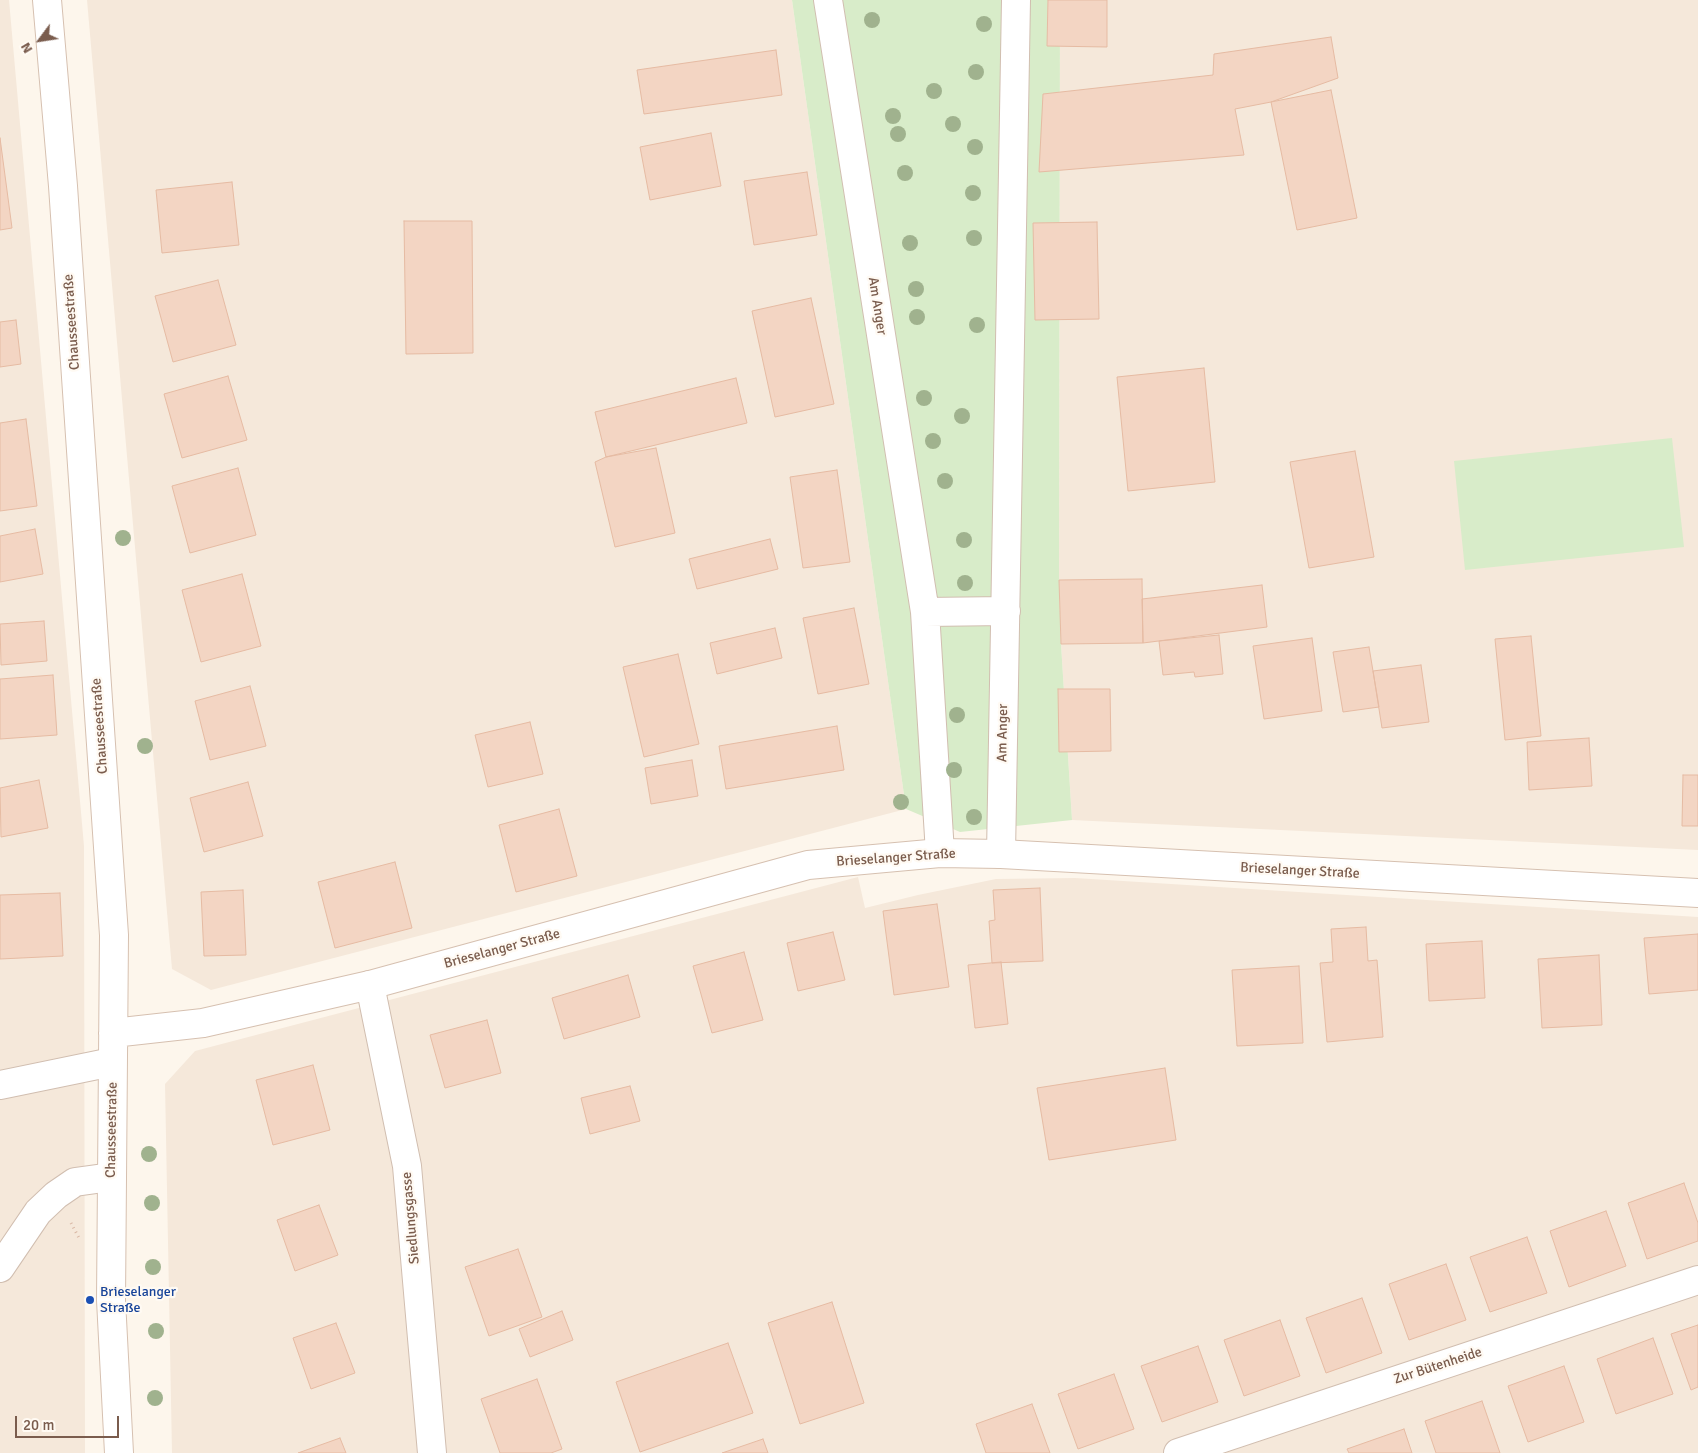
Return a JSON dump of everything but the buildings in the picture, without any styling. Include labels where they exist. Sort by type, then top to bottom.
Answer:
[{"type":"street","name":"Chausseestraße","points":[[47,0],[63,186],[114,935],[111,1300],[120,1453]]},
{"type":"street","name":"Am Anger","points":[[828,0],[925,612],[940,853]]},
{"type":"street","name":"Am Anger","points":[[1001,854],[1016,0]]},
{"type":"street","points":[[925,612],[1006,611]]},
{"type":"street","name":"Brieselanger Straße","points":[[113,1034],[203,1023],[370,985],[808,865],[940,853],[1001,854],[1698,893]]},
{"type":"street","name":"Siedlungsgasse","points":[[370,985],[406,1166],[432,1453]]},
{"type":"street","points":[[0,1085],[112,1062]]},
{"type":"street","points":[[0,1268],[38,1212],[56,1195],[76,1182],[111,1177]]},
{"type":"street","name":"Zur Bütenheide","points":[[1178,1453],[1698,1280]]},
{"type":"shaded area","points":[[0,0],[9,0],[84,846],[85,1453],[0,1453]]},
{"type":"shaded area","points":[[87,0],[792,0],[906,809],[211,990],[172,969]]},
{"type":"shaded area","points":[[1060,0],[1698,0],[1698,850],[1072,820],[1059,582]]},
{"type":"shaded area","points":[[858,877],[865,908],[996,879],[1075,878],[1698,917],[1698,1453],[172,1453],[165,1084],[195,1051]]},
{"type":"green space","points":[[792,0],[1060,0],[1059,582],[1072,820],[960,832],[906,809]]},
{"type":"green space","points":[[1672,438],[1684,547],[1465,570],[1454,461]]},
{"type":"place","name":"Brieselanger Straße","points":[[90,1300]]}]
